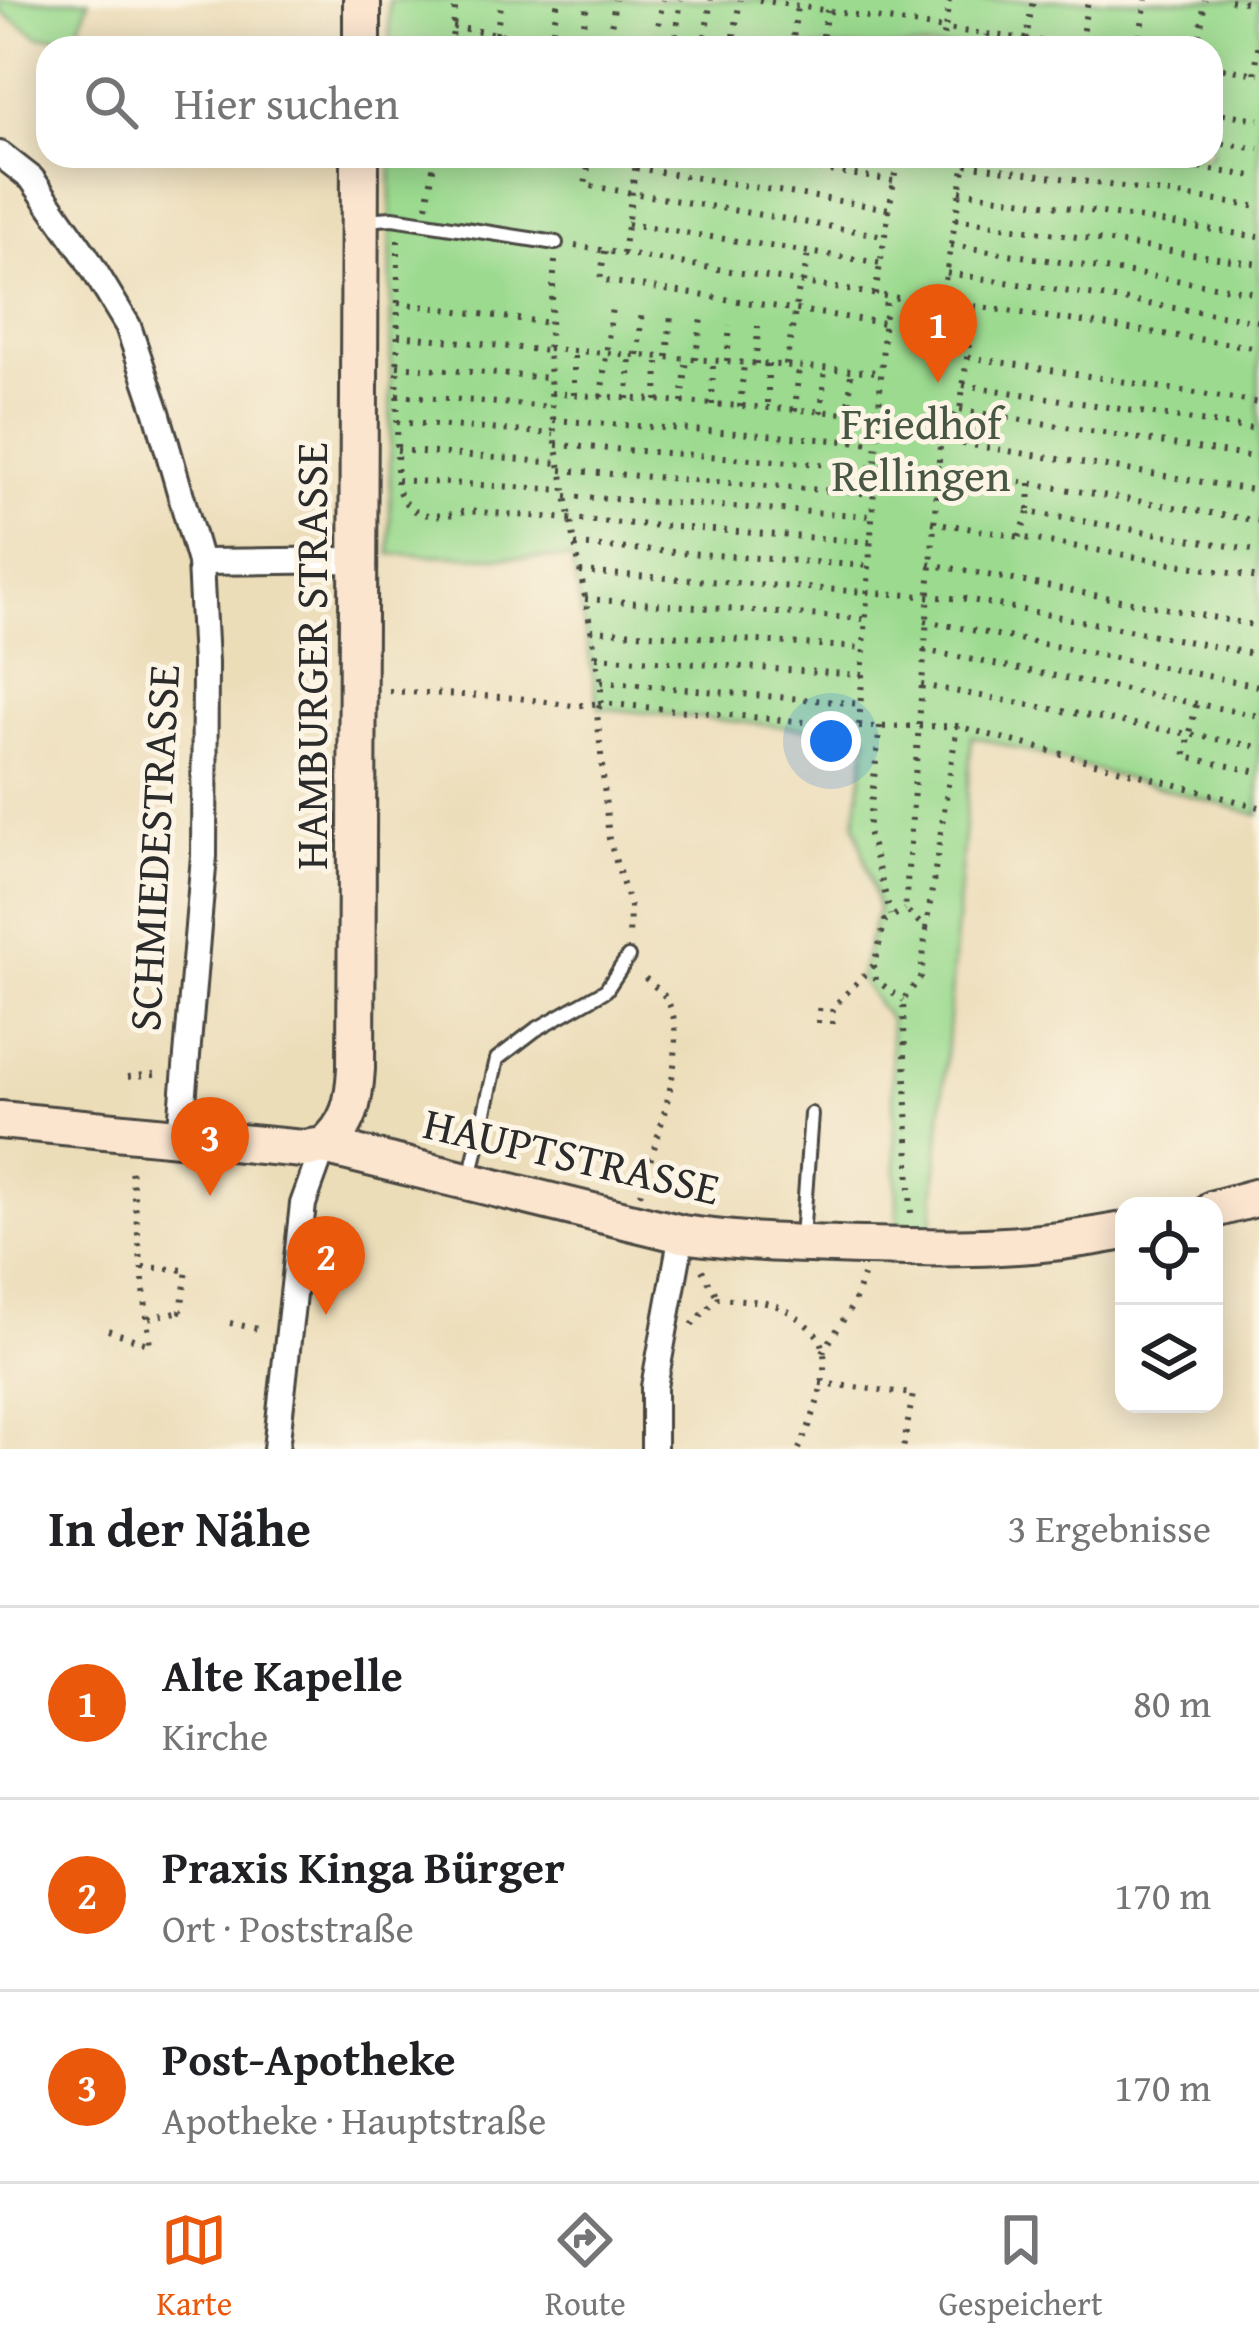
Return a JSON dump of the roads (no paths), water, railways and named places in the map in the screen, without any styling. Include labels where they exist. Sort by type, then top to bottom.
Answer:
[{"type":"main road","points":[[362,0],[362,36]]},
{"type":"main road","name":"HAMBURGER STRASSE","points":[[325,1146],[341,1132],[350,1112],[356,1069],[360,168]]},
{"type":"main road","name":"HAUPTSTRASSE","points":[[0,1120],[303,1149],[325,1146],[682,1234],[732,1242],[979,1250],[1115,1232]]},
{"type":"main road","points":[[1223,1207],[1259,1197]]},
{"type":"street","name":"SCHMIEDESTRASSE","points":[[0,154],[32,179],[128,326],[200,562],[205,663],[204,856],[178,1069],[180,1138]]},
{"type":"street","points":[[200,562],[358,560]]},
{"type":"street","points":[[276,1449],[303,1204],[325,1146]]},
{"type":"street","points":[[655,1449],[654,1387],[682,1234]]},
{"type":"lane","points":[[360,220],[408,220],[556,243]]},
{"type":"lane","points":[[470,1180],[497,1059],[535,1030],[606,990],[628,957]]},
{"type":"lane","points":[[802,1245],[811,1114]]},
{"type":"place","name":"Alte Kapelle","points":[[938,383]]},
{"type":"place","name":"Post-Apotheke","points":[[210,1196]]},
{"type":"place","name":"Praxis Kinga Bürger","points":[[326,1315]]},
{"type":"park label","name":"Friedhof Rellingen","points":[[921,448]]}]
